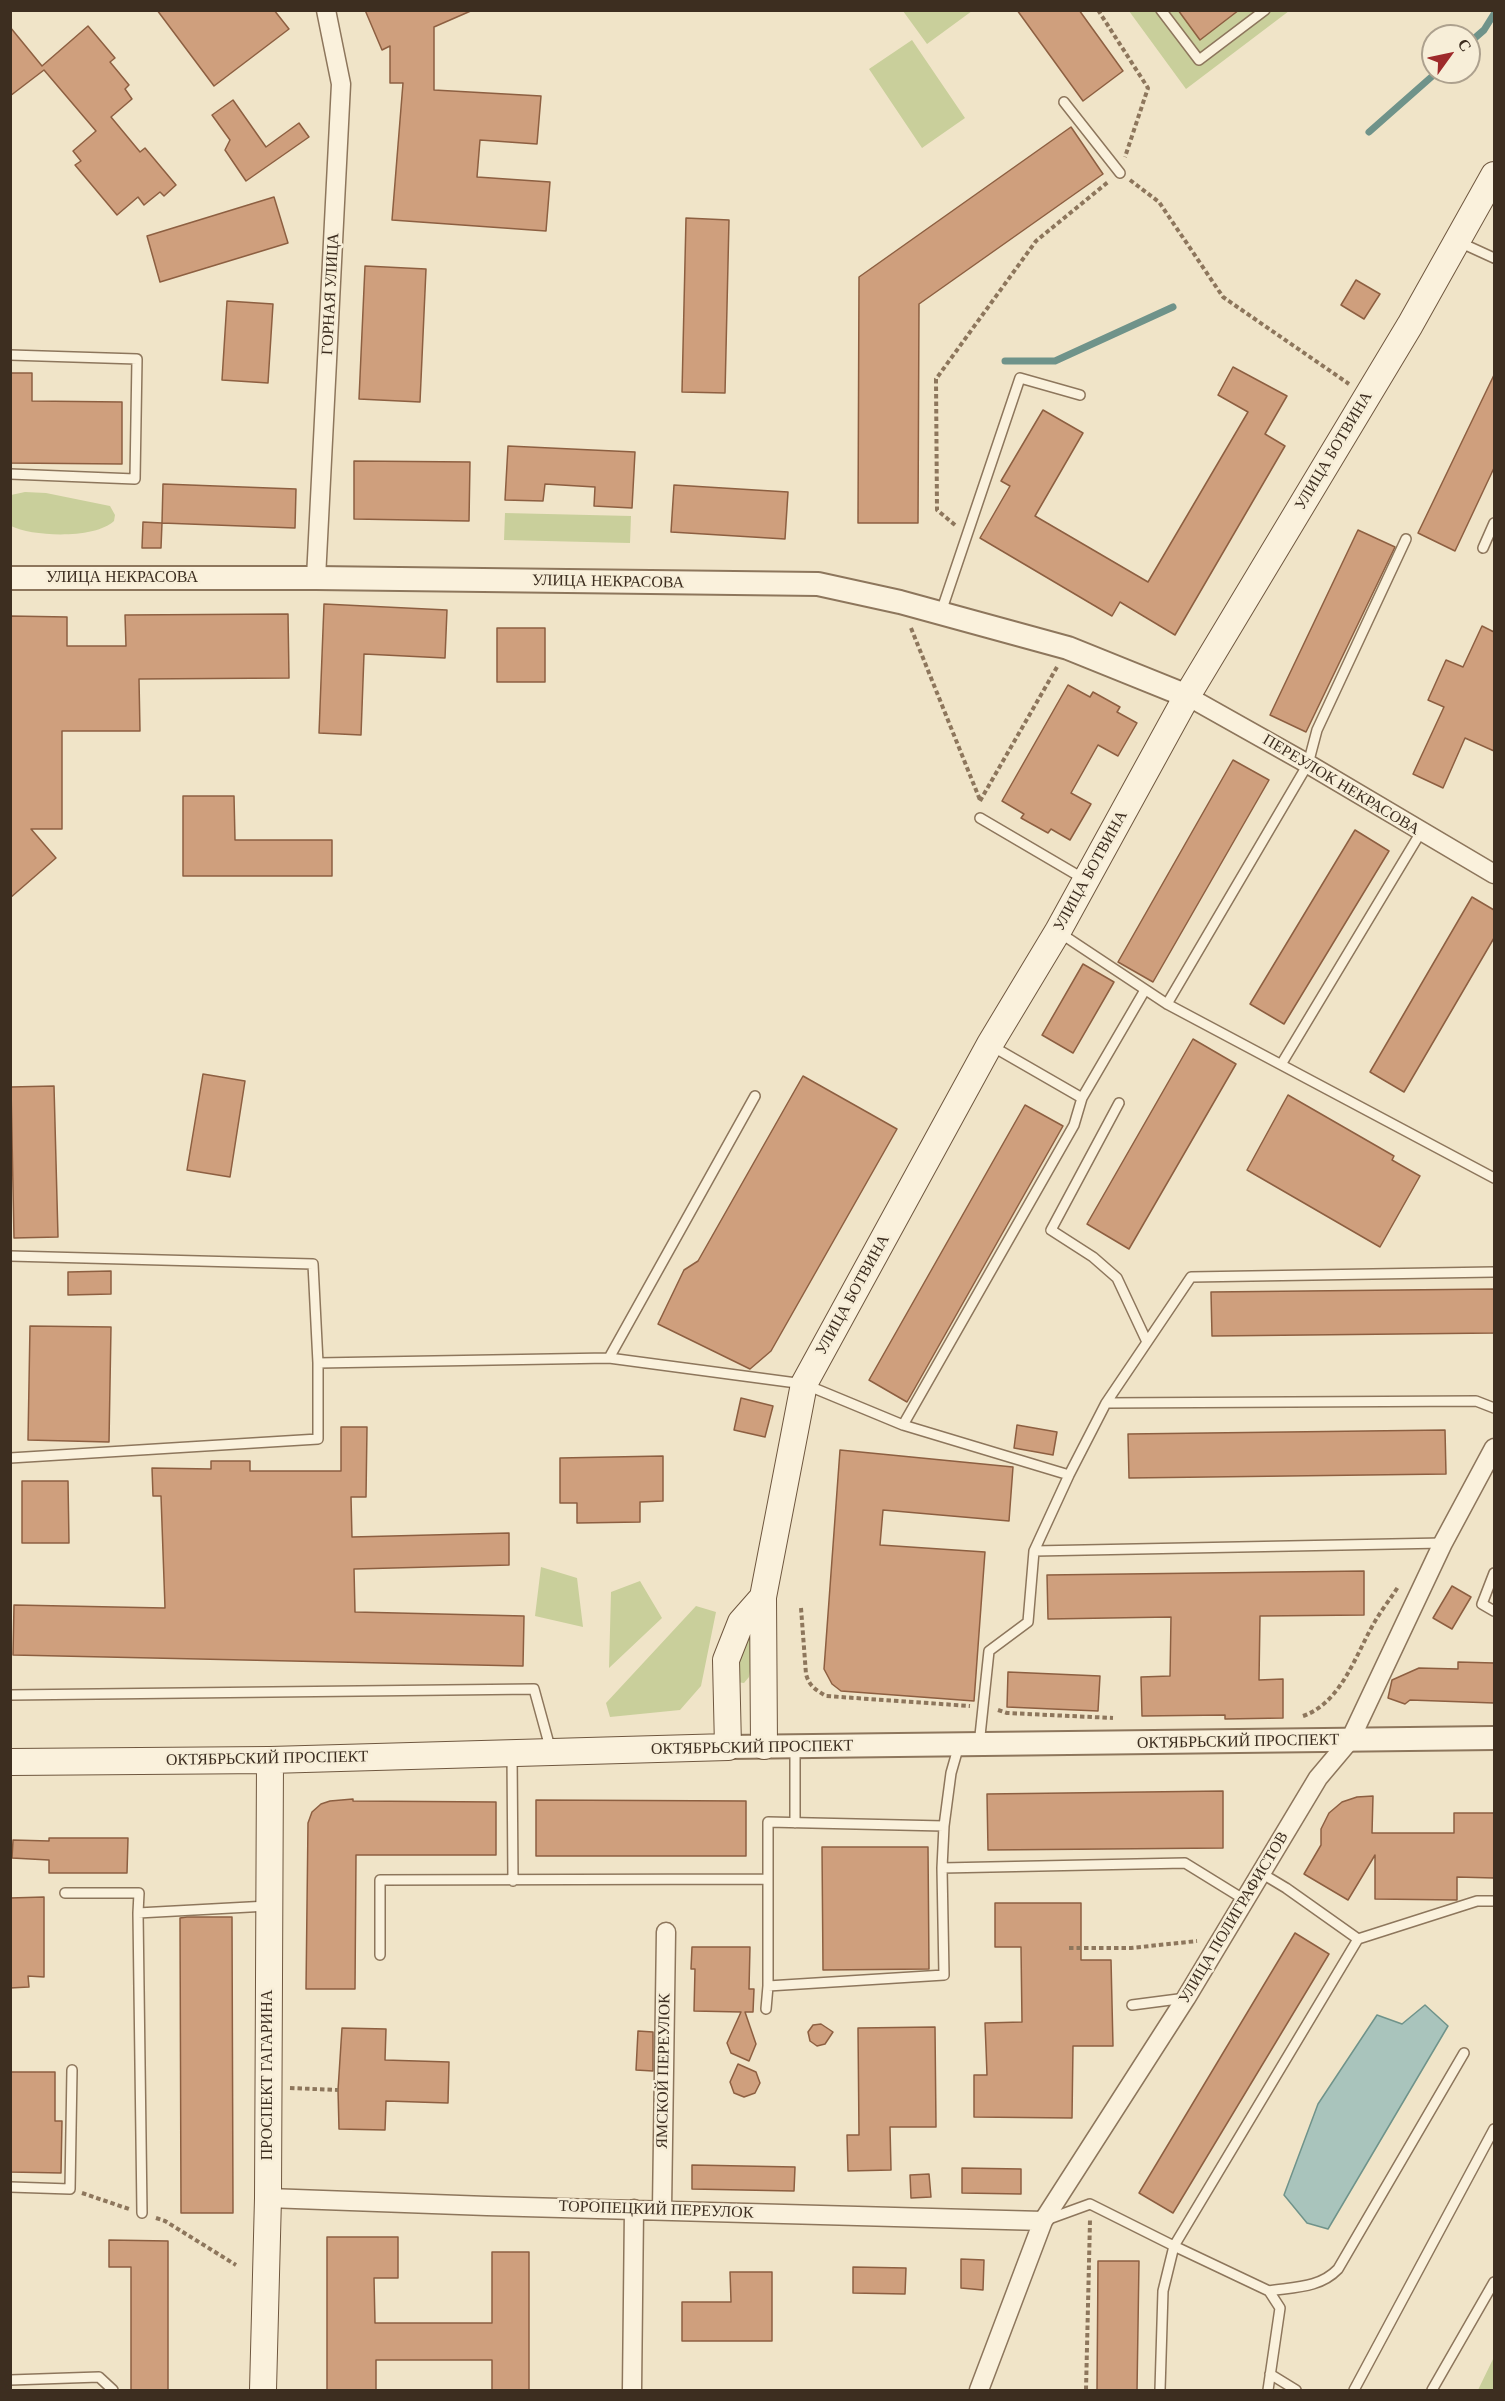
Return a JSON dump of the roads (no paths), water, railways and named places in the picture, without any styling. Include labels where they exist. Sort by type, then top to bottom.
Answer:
[{"type":"main road","name":"УЛИЦА БОТВИНА","points":[[764,1746],[763,1597],[804,1384],[990,1044],[1058,931],[1187,696],[1410,324],[1494,175]]},
{"type":"main road","points":[[728,1747],[726,1660],[741,1622],[763,1597]]},
{"type":"main road","name":"ОКТЯБРЬСКИЙ ПРОСПЕКТ","points":[[10,1762],[270,1760],[728,1747]]},
{"type":"main road","name":"ПРОСПЕКТ ГАГАРИНА","points":[[262,2391],[268,2198],[270,1760]]},
{"type":"street","name":"ГОРНАЯ УЛИЦА","points":[[316,578],[341,84],[326,10]]},
{"type":"street","name":"УЛИЦА НЕКРАСОВА","points":[[10,578],[316,578],[818,584],[900,602],[1068,648],[1187,696]]},
{"type":"street","name":"ПЕРЕУЛОК НЕКРАСОВА","points":[[1187,696],[1308,764],[1494,874]]},
{"type":"street","name":"УЛИЦА ПОЛИГРАФИСТОВ","points":[[979,2391],[1043,2220],[1186,1998],[1318,1778],[1350,1740],[1443,1543],[1494,1448]]},
{"type":"street","name":"ОКТЯБРЬСКИЙ ПРОСПЕКТ","points":[[728,1747],[1494,1738]]},
{"type":"street","name":"ЯМСКОЙ ПЕРЕУЛОК","points":[[662,2209],[666,1932]]},
{"type":"street","name":"ТОРОПЕЦКИЙ ПЕРЕУЛОК","points":[[268,2198],[487,2199],[634,2209],[1043,2220]]},
{"type":"street","points":[[632,2391],[634,2209]]},
{"type":"lane","points":[[1161,10],[1199,60],[1265,10]]},
{"type":"lane","points":[[1064,102],[1120,173]]},
{"type":"lane","points":[[1457,241],[1494,258]]},
{"type":"lane","points":[[10,355],[137,359],[135,479],[10,474]]},
{"type":"lane","points":[[941,613],[1020,378],[1080,395]]},
{"type":"lane","points":[[1483,548],[1494,523]]},
{"type":"lane","points":[[1167,1004],[1308,764],[1317,730],[1406,539]]},
{"type":"lane","points":[[980,818],[1086,880]]},
{"type":"lane","points":[[1282,1064],[1421,832]]},
{"type":"lane","points":[[1058,931],[1167,1004],[1494,1178]]},
{"type":"lane","points":[[903,1425],[1074,1125],[1082,1098],[1145,990]]},
{"type":"lane","points":[[990,1044],[1082,1098]]},
{"type":"lane","points":[[609,1358],[755,1096]]},
{"type":"lane","points":[[1119,1103],[1051,1230],[1093,1257],[1117,1278],[1147,1342]]},
{"type":"lane","points":[[10,1256],[313,1264],[318,1363],[318,1438],[10,1458]]},
{"type":"lane","points":[[768,1986],[944,1975],[942,1868],[944,1826],[951,1773],[969,1745],[983,1707],[989,1651],[1028,1622],[1034,1551],[1069,1475],[1106,1403],[1191,1276],[1494,1272]]},
{"type":"lane","points":[[318,1363],[609,1358],[804,1384],[903,1425],[1069,1475]]},
{"type":"lane","points":[[1106,1403],[1476,1401],[1494,1408]]},
{"type":"lane","points":[[1034,1551],[1443,1543]]},
{"type":"lane","points":[[1494,1573],[1482,1604],[1494,1611]]},
{"type":"lane","points":[[10,1695],[534,1689],[552,1753]]},
{"type":"lane","points":[[795,1746],[795,1822]]},
{"type":"lane","points":[[512,1754],[513,1881]]},
{"type":"lane","points":[[766,2008],[768,1822],[944,1826]]},
{"type":"lane","points":[[942,1868],[1185,1863],[1245,1900]]},
{"type":"lane","points":[[1261,1873],[1358,1939]]},
{"type":"lane","points":[[380,1955],[380,1880],[767,1879]]},
{"type":"lane","points":[[65,1893],[139,1893],[142,2213]]},
{"type":"lane","points":[[1160,2391],[1163,2291],[1174,2246],[1358,1939],[1477,1901],[1494,1901]]},
{"type":"lane","points":[[138,1913],[268,1906]]},
{"type":"lane","points":[[1132,2005],[1186,1998]]},
{"type":"lane","points":[[1269,2291],[1313,2285],[1329,2278],[1338,2269],[1464,2053]]},
{"type":"lane","points":[[10,2187],[70,2189],[72,2070]]},
{"type":"lane","points":[[1354,2391],[1494,2129]]},
{"type":"lane","points":[[1043,2220],[1090,2204],[1269,2291],[1280,2308],[1268,2391]]},
{"type":"lane","points":[[1432,2391],[1494,2282]]},
{"type":"lane","points":[[1270,2374],[1296,2391]]},
{"type":"lane","points":[[10,2380],[99,2378],[113,2391]]},
{"type":"water","points":[[1425,2005],[1448,2026],[1328,2229],[1307,2223],[1284,2195],[1318,2104],[1377,2015],[1402,2024]]},
{"type":"waterway","points":[[1481,33],[1494,14]]},
{"type":"waterway","points":[[1369,132],[1423,84]]},
{"type":"waterway","points":[[1005,361],[1055,361],[1173,307]]}]
